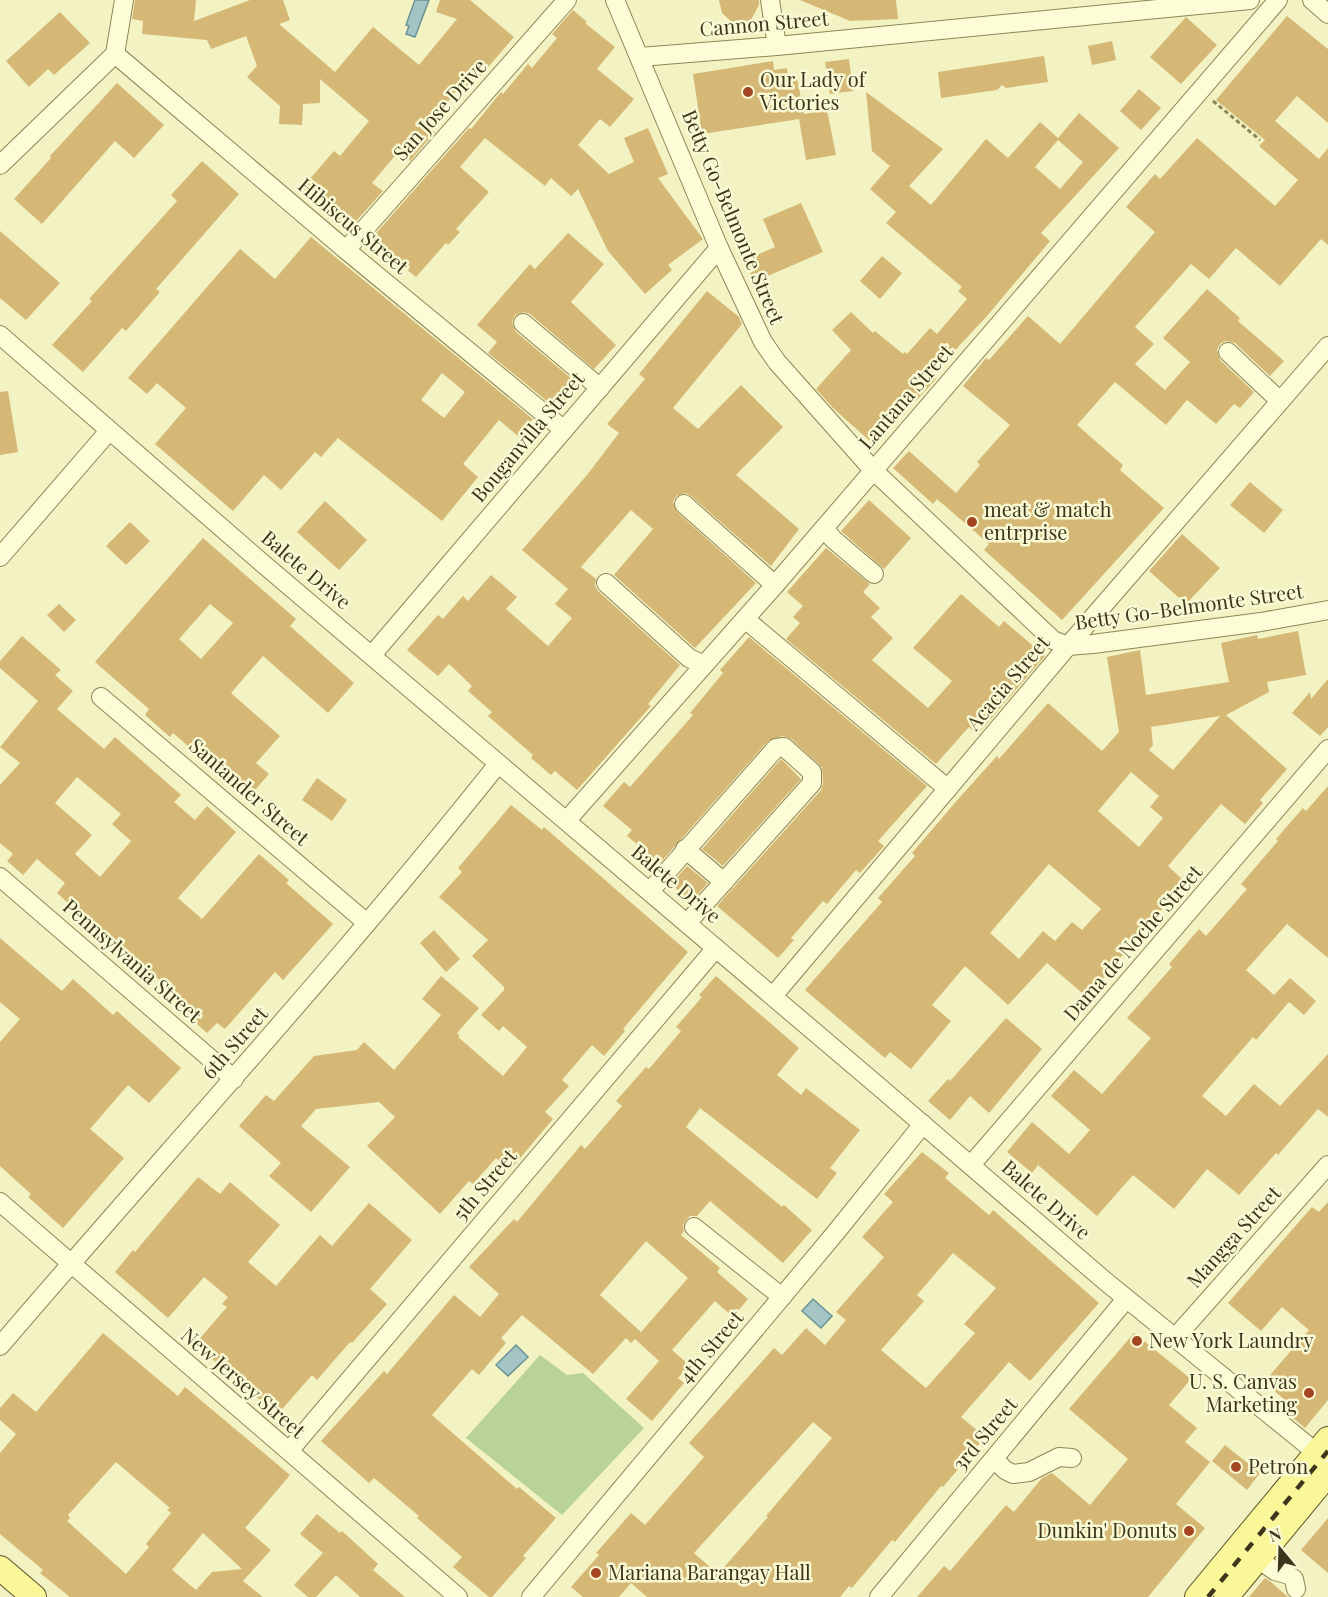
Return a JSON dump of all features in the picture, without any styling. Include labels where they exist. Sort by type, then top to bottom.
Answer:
[{"type":"main road","points":[[1226,1597],[1266,1565],[1325,1457]]},
{"type":"main road","points":[[1197,1597],[1325,1457]]},
{"type":"main road","points":[[0,1568],[34,1597]]},
{"type":"street","points":[[0,165],[115,54],[124,0]]},
{"type":"street","name":"San Jose Drive","points":[[345,250],[567,0]]},
{"type":"street","name":"Betty Go-Belmonte Street","points":[[615,0],[719,248],[763,342],[777,362],[873,470],[1053,640],[1068,646],[1261,622],[1328,610]]},
{"type":"street","points":[[770,0],[777,46]]},
{"type":"street","name":"Cannon Street","points":[[640,57],[1250,0]]},
{"type":"street","name":"Lantana Street","points":[[567,820],[775,585],[1278,0]]},
{"type":"street","points":[[1312,0],[1328,14]]},
{"type":"street","name":"Hibiscus Street","points":[[115,54],[345,250],[564,430]]},
{"type":"street","name":"Bouganvilla Street","points":[[372,655],[719,248]]},
{"type":"street","points":[[523,323],[600,388]]},
{"type":"street","name":"Balete Drive","points":[[0,335],[109,431],[1126,1299],[1325,1457]]},
{"type":"street","name":"Acacia Street","points":[[773,996],[1068,646],[1328,346]]},
{"type":"street","points":[[1228,352],[1280,401]]},
{"type":"street","points":[[0,557],[109,431]]},
{"type":"street","points":[[684,504],[775,585]]},
{"type":"street","points":[[824,528],[833,539],[874,574]]},
{"type":"street","points":[[606,583],[689,658],[704,665]]},
{"type":"street","points":[[745,619],[948,789]]},
{"type":"street","name":"Santander Street","points":[[101,697],[367,923]]},
{"type":"street","points":[[650,891],[776,748],[784,747],[812,772],[812,783],[687,923]]},
{"type":"street","name":"Dama de Noche Street","points":[[971,1165],[1328,748]]},
{"type":"street","name":"6th Street","points":[[0,1346],[234,1079],[435,843],[498,764]]},
{"type":"street","points":[[685,849],[724,882]]},
{"type":"street","name":"Pennsylvania Street","points":[[0,878],[234,1079]]},
{"type":"street","name":"5th Street","points":[[289,1452],[484,1235],[716,948]]},
{"type":"street","name":"4th Street","points":[[531,1597],[782,1297],[923,1124]]},
{"type":"street","name":"Mangga Street","points":[[1174,1339],[1328,1165]]},
{"type":"street","name":"New Jersey Street","points":[[0,1202],[458,1597]]},
{"type":"street","points":[[694,1227],[782,1297]]},
{"type":"street","name":"3rd Street","points":[[879,1597],[1126,1299]]},
{"type":"street","points":[[994,1459],[1005,1470],[1013,1474],[1029,1472],[1059,1458],[1072,1458]]},
{"type":"street","points":[[1266,1565],[1294,1579],[1301,1593]]},
{"type":"path","points":[[1200,90],[1260,141]]},
{"type":"green space","points":[[540,1355],[567,1375],[583,1373],[644,1428],[562,1515],[466,1438]]},
{"type":"water","points":[[415,0],[429,0],[415,37],[406,34],[409,26],[406,25]]},
{"type":"water","points":[[813,1299],[832,1316],[821,1328],[802,1311]]},
{"type":"water","points":[[516,1345],[528,1357],[508,1376],[496,1365]]},
{"type":"building","points":[[135,0],[196,0],[194,21],[250,0],[283,0],[290,20],[279,24],[335,72],[373,27],[419,65],[457,19],[436,12],[440,0],[470,0],[514,37],[463,96],[457,91],[427,126],[435,132],[410,161],[399,151],[372,183],[383,191],[350,228],[302,188],[334,151],[340,156],[369,121],[320,79],[320,103],[303,104],[302,125],[279,124],[280,106],[247,77],[257,66],[246,36],[211,49],[207,40],[142,34],[143,21],[132,19]]},
{"type":"building","points":[[719,0],[759,0],[759,5],[751,20],[734,24],[722,13]]},
{"type":"building","points":[[800,0],[896,0],[898,19],[850,21]]},
{"type":"building","points":[[573,10],[587,22],[585,23],[615,47],[597,69],[634,99],[610,127],[600,119],[578,145],[609,174],[634,162],[624,138],[648,128],[668,174],[658,178],[703,239],[668,265],[672,270],[645,294],[608,251],[578,189],[571,196],[551,178],[545,186],[485,138],[460,167],[489,192],[456,229],[460,232],[448,245],[446,243],[416,277],[370,240],[469,128],[471,129],[501,92],[503,94],[528,64],[532,68],[557,38],[552,34]]},
{"type":"building","points":[[60,12],[90,43],[54,75],[48,69],[29,87],[6,61]]},
{"type":"building","points":[[1287,16],[1328,49],[1328,123],[1297,96],[1275,121],[1319,159],[1328,148],[1328,245],[1321,239],[1280,286],[1236,248],[1209,279],[1191,264],[1135,327],[1154,344],[1135,364],[1165,390],[1190,362],[1163,338],[1207,289],[1240,318],[1238,321],[1284,361],[1270,376],[1235,343],[1225,341],[1220,344],[1217,350],[1220,360],[1254,392],[1240,408],[1234,404],[1216,424],[1187,400],[1166,425],[1115,382],[1077,425],[1123,465],[1120,470],[1164,508],[1062,620],[984,550],[989,544],[937,499],[933,504],[893,468],[909,451],[956,493],[980,465],[977,462],[1010,425],[963,386],[986,358],[989,360],[1028,316],[1060,344],[1155,232],[1126,207],[1155,174],[1160,179],[1197,138],[1275,206],[1298,180],[1259,146],[1265,140],[1216,100]]},
{"type":"building","points":[[1186,17],[1217,45],[1181,84],[1150,57]]},
{"type":"building","points":[[1112,41],[1116,60],[1092,65],[1088,46]]},
{"type":"building","points":[[1044,56],[1048,82],[1006,88],[1002,85],[997,90],[941,98],[938,72]]},
{"type":"building","points":[[849,59],[853,91],[830,94],[825,62]]},
{"type":"building","name":"Our Lady of Victories","points":[[773,61],[774,70],[787,68],[788,79],[797,78],[804,114],[827,110],[836,155],[806,160],[799,119],[702,134],[693,74]]},
{"type":"building","points":[[117,83],[164,125],[134,158],[115,141],[42,224],[14,199]]},
{"type":"building","points":[[1139,89],[1161,108],[1141,130],[1120,111]]},
{"type":"building","points":[[866,92],[943,149],[909,186],[931,205],[986,139],[1008,158],[1040,122],[1058,138],[1079,113],[1119,148],[1041,233],[1050,241],[987,316],[932,375],[936,379],[916,401],[912,396],[871,442],[834,409],[816,389],[851,350],[832,330],[851,312],[873,333],[875,331],[903,354],[905,352],[907,354],[930,328],[937,334],[967,299],[958,291],[962,287],[886,223],[896,212],[870,189],[890,166],[872,151]],"holes":[[[1058,140],[1083,162],[1060,189],[1035,167]]]},
{"type":"building","points":[[202,161],[239,194],[156,289],[160,292],[126,331],[122,328],[83,372],[52,345],[92,301],[89,299],[177,201],[171,195]]},
{"type":"building","points":[[801,203],[823,252],[754,282],[745,260],[775,247],[763,219]]},
{"type":"building","points":[[0,231],[60,283],[26,320],[0,298]]},
{"type":"building","points":[[568,233],[604,264],[571,302],[616,345],[594,369],[530,314],[524,312],[515,315],[512,322],[516,332],[580,386],[558,410],[488,353],[497,342],[477,325],[530,264],[535,269]]},
{"type":"building","points":[[311,237],[533,419],[518,436],[499,420],[463,464],[478,477],[442,521],[338,438],[321,457],[315,452],[281,490],[264,475],[233,511],[155,444],[186,408],[157,383],[147,394],[128,378],[240,249],[275,279]],"holes":[[[442,373],[465,392],[444,418],[421,400]]]},
{"type":"building","points":[[882,256],[902,273],[880,299],[860,281]]},
{"type":"building","points":[[707,291],[739,317],[742,324],[673,408],[698,429],[741,385],[783,427],[736,475],[799,529],[771,566],[691,496],[686,493],[676,496],[673,502],[677,512],[756,583],[695,648],[614,575],[653,529],[631,510],[581,567],[596,579],[595,586],[598,591],[680,665],[648,704],[651,706],[577,790],[555,771],[551,775],[531,758],[533,755],[488,716],[492,712],[468,691],[472,686],[449,664],[438,676],[407,650],[438,615],[443,619],[463,596],[468,601],[491,575],[517,597],[506,609],[548,646],[572,618],[555,604],[568,589],[522,550],[587,475],[619,433],[607,424],[645,379],[639,374]]},
{"type":"building","points":[[8,391],[18,452],[0,455],[0,392]]},
{"type":"building","points":[[1250,482],[1283,510],[1264,533],[1230,505]]},
{"type":"building","points":[[869,500],[911,538],[884,569],[841,531]]},
{"type":"building","points":[[325,501],[367,540],[339,570],[297,532]]},
{"type":"building","points":[[130,522],[150,541],[126,565],[106,546]]},
{"type":"building","points":[[1182,534],[1220,568],[1186,604],[1149,571]]},
{"type":"building","points":[[203,538],[296,619],[290,626],[354,683],[328,713],[263,656],[231,693],[280,736],[256,763],[269,774],[248,798],[173,733],[170,737],[145,715],[149,709],[95,662]],"holes":[[[210,604],[233,623],[201,659],[179,639]]]},
{"type":"building","points":[[826,548],[870,584],[863,592],[880,608],[871,617],[893,638],[872,660],[928,708],[952,681],[913,648],[961,594],[999,627],[1004,621],[1045,656],[977,735],[969,727],[936,764],[786,639],[800,623],[793,617],[803,606],[787,592]]},
{"type":"building","points":[[59,604],[76,620],[64,632],[47,615]]},
{"type":"building","points":[[1298,631],[1306,675],[1267,682],[1269,692],[1226,715],[1287,769],[1260,800],[1263,803],[1245,824],[1221,804],[1168,866],[1185,882],[1087,997],[1047,963],[1008,1005],[965,966],[932,1005],[951,1021],[911,1069],[890,1052],[885,1058],[805,990],[882,902],[878,898],[915,856],[912,853],[997,756],[999,759],[1048,703],[1102,751],[1119,732],[1107,657],[1140,650],[1146,695],[1229,682],[1221,643],[1257,635],[1258,639]],"holes":[[[1220,716],[1173,770],[1149,750],[1153,745],[1151,727]],[[1131,772],[1159,796],[1150,807],[1163,818],[1139,847],[1098,811]],[[1049,864],[1101,909],[1082,930],[1072,922],[1055,941],[1043,931],[1019,959],[990,933]]]},
{"type":"building","points":[[22,636],[61,670],[55,675],[73,691],[57,709],[104,749],[115,737],[181,795],[174,802],[195,820],[207,806],[236,832],[178,898],[202,919],[259,854],[289,880],[286,883],[333,924],[283,980],[275,972],[225,1029],[217,1023],[207,1033],[176,1005],[182,999],[141,964],[137,969],[57,893],[65,883],[37,859],[23,875],[7,861],[13,854],[0,843],[0,785],[20,763],[0,747],[38,701],[0,668],[0,661]],"holes":[[[77,777],[121,814],[112,824],[131,841],[100,877],[75,854],[92,835],[55,803]]]},
{"type":"building","points":[[749,637],[927,786],[878,841],[884,846],[860,873],[856,870],[827,904],[823,901],[791,938],[794,940],[778,958],[717,906],[821,790],[822,767],[791,739],[783,736],[768,741],[660,863],[627,836],[632,830],[603,806],[624,782],[630,787],[693,715],[690,713],[723,673],[720,670]]},
{"type":"building","points":[[1328,679],[1328,727],[1320,736],[1292,713],[1310,692],[1311,699]]},
{"type":"building","points":[[781,759],[801,779],[723,866],[702,849]]},
{"type":"building","points":[[317,778],[347,800],[332,821],[302,800]]},
{"type":"building","points":[[1328,786],[1328,958],[1287,924],[1246,970],[1274,995],[1290,978],[1316,1001],[1304,1015],[1289,1002],[1256,1040],[1253,1037],[1202,1096],[1226,1116],[1254,1084],[1280,1106],[1328,1054],[1328,1117],[1318,1109],[1239,1195],[1207,1169],[1174,1209],[1133,1175],[1097,1216],[1038,1165],[1032,1173],[1007,1152],[1032,1122],[1069,1154],[1090,1130],[1051,1096],[1074,1070],[1102,1094],[1151,1038],[1127,1018],[1172,967],[1169,964],[1199,929],[1206,936],[1247,889],[1241,884],[1278,841],[1276,839],[1303,808],[1306,811]]},
{"type":"building","points":[[511,805],[542,830],[544,827],[688,952],[623,1029],[625,1031],[604,1056],[592,1045],[562,1080],[569,1086],[545,1112],[553,1119],[510,1170],[496,1158],[473,1184],[469,1181],[440,1214],[367,1146],[395,1117],[379,1102],[316,1109],[301,1126],[350,1167],[311,1212],[269,1176],[281,1163],[239,1126],[266,1095],[274,1101],[314,1056],[357,1050],[364,1042],[394,1070],[441,1015],[422,999],[441,976],[479,1008],[457,1033],[460,1036],[458,1037],[503,1076],[527,1047],[503,1026],[499,1031],[481,1015],[504,990],[504,987],[472,956],[488,940],[439,897],[462,872],[458,868]]},
{"type":"building","points":[[687,866],[708,883],[691,902],[671,884]]},
{"type":"building","points":[[434,930],[460,959],[446,972],[420,943]]},
{"type":"building","points":[[0,938],[62,991],[73,979],[113,1015],[117,1011],[181,1068],[149,1103],[128,1085],[90,1129],[124,1158],[63,1228],[28,1197],[31,1194],[0,1166],[0,1042],[20,1019],[0,1002]]},
{"type":"building","points":[[716,976],[799,1048],[777,1075],[801,1095],[806,1088],[860,1130],[830,1168],[837,1173],[817,1199],[700,1108],[686,1127],[812,1230],[783,1263],[710,1201],[697,1216],[690,1216],[683,1225],[684,1231],[681,1235],[720,1268],[717,1272],[748,1299],[733,1317],[715,1301],[672,1350],[689,1365],[678,1378],[684,1383],[652,1421],[626,1399],[659,1361],[635,1339],[631,1343],[626,1338],[593,1374],[522,1315],[501,1338],[506,1343],[479,1375],[472,1369],[432,1415],[517,1489],[519,1487],[556,1518],[523,1556],[526,1558],[492,1597],[489,1597],[453,1567],[462,1557],[417,1518],[419,1516],[374,1478],[369,1483],[321,1441],[384,1371],[387,1374],[454,1295],[480,1317],[499,1294],[469,1267],[514,1219],[517,1222],[581,1145],[585,1149],[622,1106],[616,1101],[646,1067],[649,1069],[681,1031],[676,1027],[702,997],[699,995]],"holes":[[[646,1241],[688,1278],[641,1332],[600,1295]]]},
{"type":"building","points":[[1006,1018],[1042,1049],[989,1113],[970,1096],[950,1120],[928,1101],[948,1079],[950,1081]]},
{"type":"building","points":[[922,1152],[949,1173],[945,1178],[989,1215],[993,1210],[1099,1303],[1030,1381],[1009,1362],[961,1417],[985,1437],[895,1542],[892,1540],[852,1588],[849,1586],[840,1597],[647,1597],[631,1583],[619,1597],[583,1597],[571,1587],[599,1555],[596,1553],[631,1513],[645,1525],[704,1457],[689,1443],[774,1348],[782,1355],[806,1328],[825,1345],[846,1320],[836,1312],[884,1257],[862,1237],[893,1202],[884,1194]],"holes":[[[953,1253],[996,1288],[964,1324],[975,1333],[926,1388],[881,1350],[924,1301],[917,1295]],[[813,1422],[832,1438],[718,1574],[694,1553]]]},
{"type":"building","points":[[198,1177],[220,1194],[230,1182],[280,1225],[248,1262],[276,1286],[320,1235],[332,1246],[369,1203],[412,1240],[370,1289],[387,1304],[317,1380],[312,1375],[277,1415],[195,1344],[227,1307],[222,1304],[228,1297],[204,1277],[168,1318],[115,1272],[133,1250],[135,1252]]},
{"type":"building","points":[[1328,1202],[1328,1400],[1305,1428],[1280,1407],[1285,1400],[1264,1382],[1309,1330],[1282,1307],[1261,1331],[1228,1303],[1312,1207],[1319,1212]]},
{"type":"building","points":[[103,1333],[178,1396],[185,1387],[290,1475],[245,1528],[271,1550],[243,1581],[263,1597],[70,1597],[40,1573],[43,1570],[0,1534],[0,1453],[16,1434],[0,1420],[0,1408],[13,1393],[36,1412]],"holes":[[[116,1462],[170,1508],[167,1510],[171,1513],[146,1544],[149,1547],[126,1574],[67,1521],[70,1518],[68,1515]],[[203,1533],[242,1569],[212,1572],[196,1590],[172,1570]]]},
{"type":"building","points":[[1134,1333],[1191,1379],[1169,1405],[1197,1428],[1185,1442],[1210,1462],[1176,1504],[1205,1528],[1148,1597],[917,1597],[944,1566],[950,1571],[1006,1505],[1014,1512],[1042,1478],[1052,1473],[1090,1505],[1128,1459],[1069,1409]]},
{"type":"building","name":"Petron","points":[[1225,1445],[1260,1473],[1247,1490],[1212,1461]]},
{"type":"building","points":[[317,1514],[340,1533],[342,1531],[378,1564],[373,1570],[405,1597],[360,1597],[336,1575],[316,1597],[308,1597],[294,1585],[323,1553],[300,1534]]},
{"type":"building","points":[[1328,1518],[1328,1573],[1301,1550]]},
{"type":"building","points":[[1265,1578],[1271,1582],[1288,1597],[1249,1597]]},
{"type":"railway","points":[[1208,1597],[1328,1451]]},
{"type":"place","name":"Our Lady of Victories","points":[[748,92]]},
{"type":"place","name":"meat & match entrprise","points":[[972,522]]},
{"type":"place","name":"New York Laundry","points":[[1137,1341]]},
{"type":"place","name":"U. S. Canvas Marketing","points":[[1309,1393]]},
{"type":"place","name":"Petron","points":[[1236,1467]]},
{"type":"place","name":"Dunkin' Donuts","points":[[1189,1531]]},
{"type":"place","name":"Mariana Barangay Hall","points":[[596,1573]]}]
